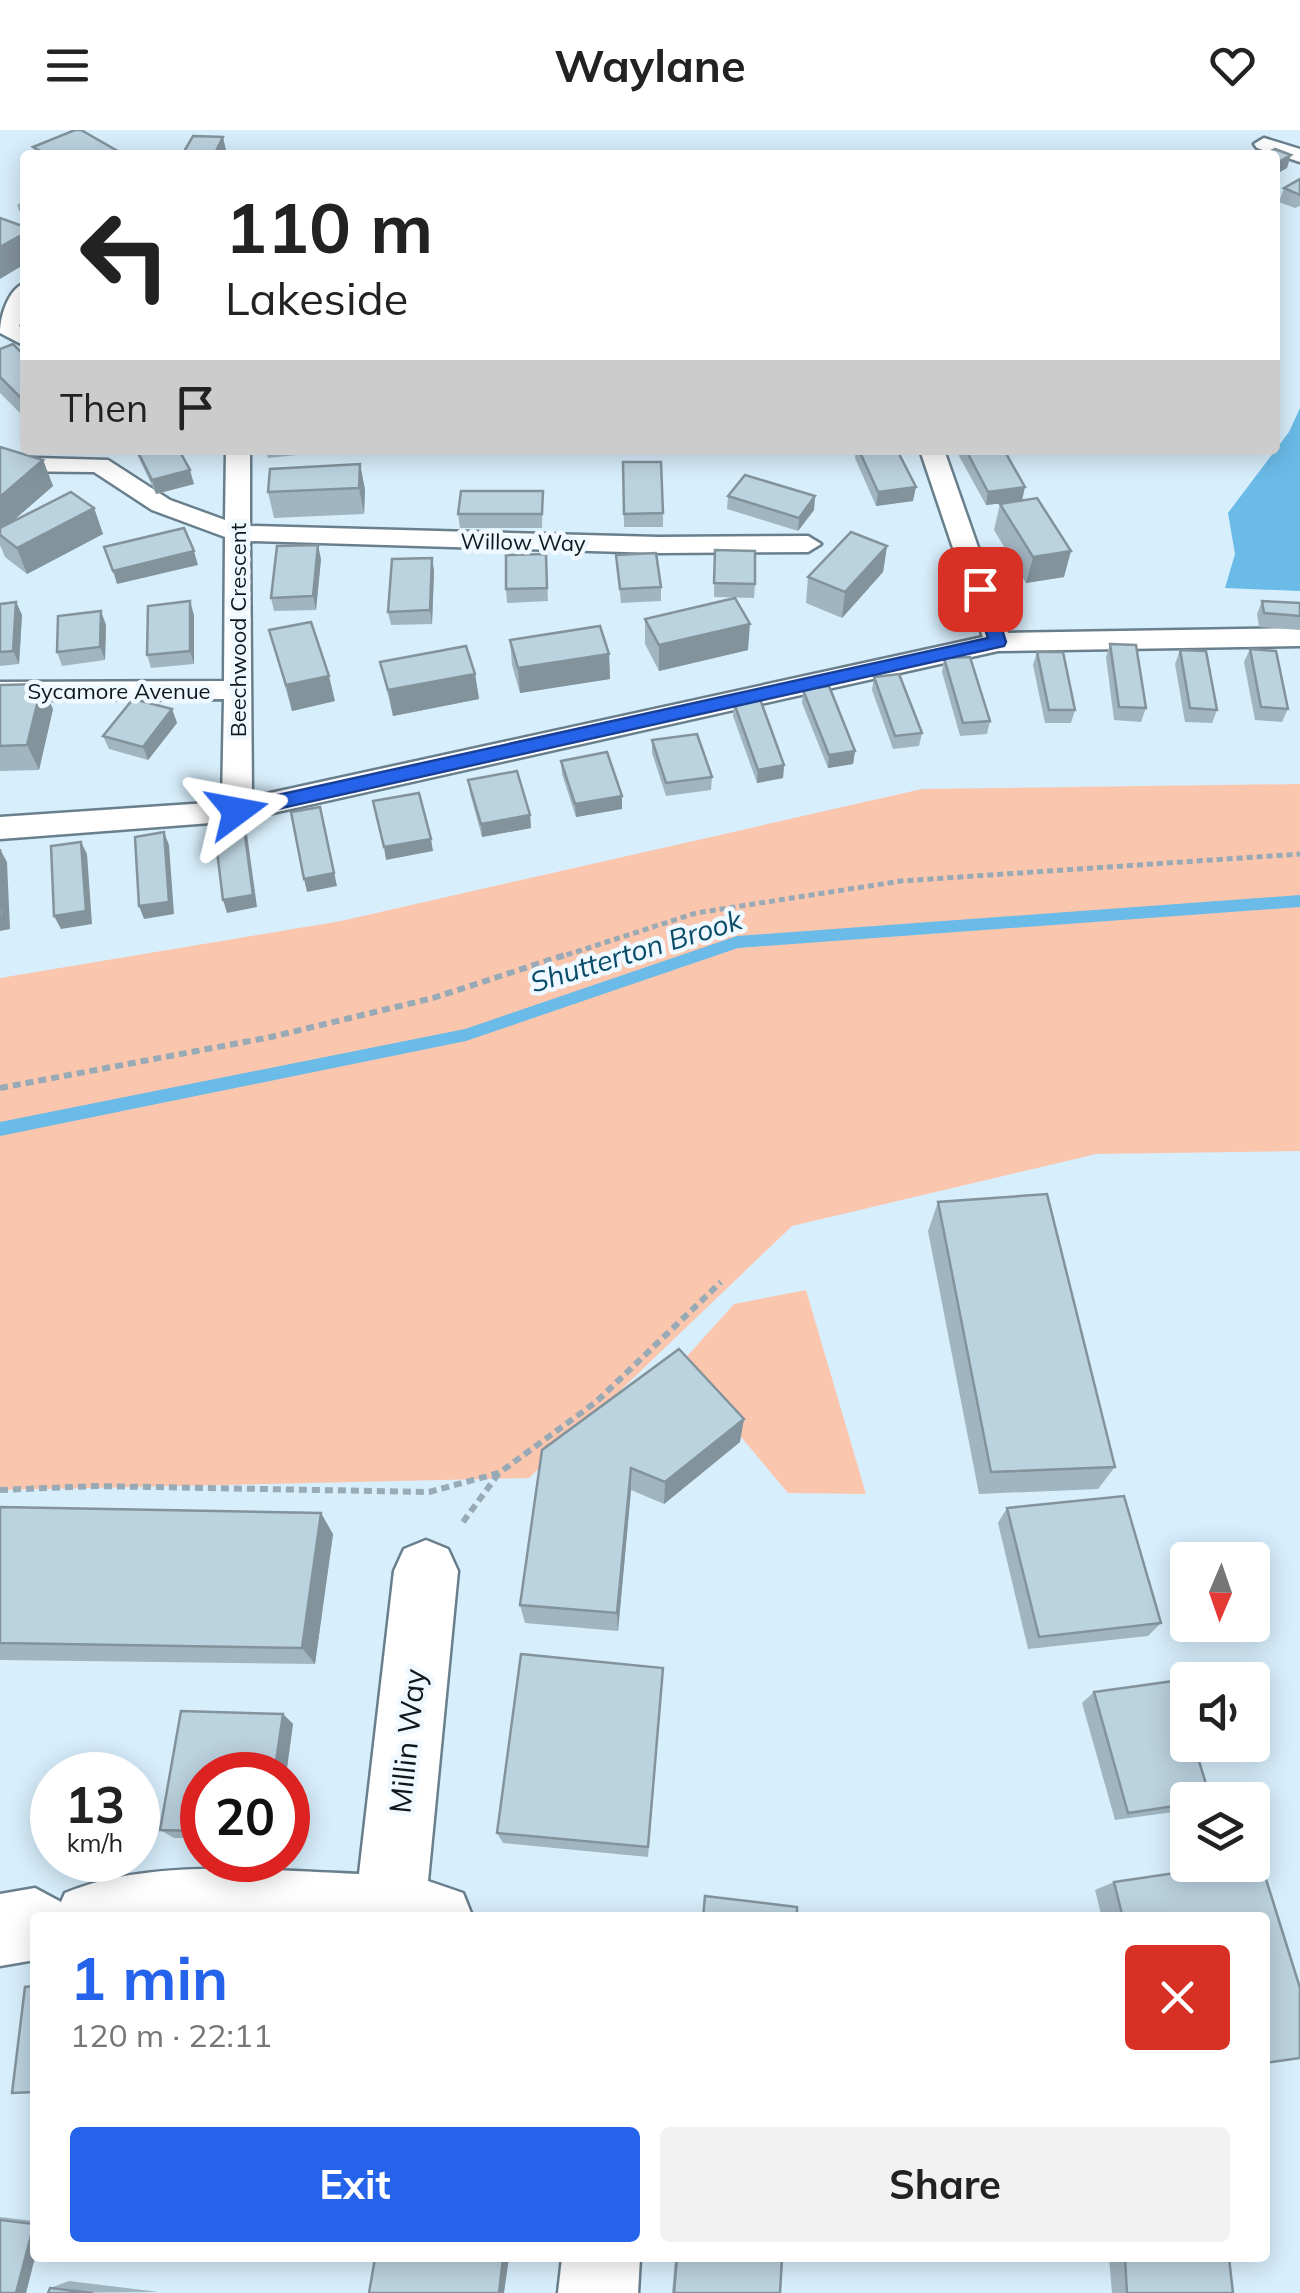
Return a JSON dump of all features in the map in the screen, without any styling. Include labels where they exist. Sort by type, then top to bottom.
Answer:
[{"type":"street","name":"Millin Way","points":[[414,1912],[426,1572]]},
{"type":"street","name":"Millin Way","points":[[138,1912],[202,1904],[372,1912]]},
{"type":"street","points":[[0,1930],[30,1925]]},
{"type":"street","points":[[598,2293],[601,2262]]},
{"type":"lane","points":[[1264,144],[1300,156]]},
{"type":"lane","points":[[20,300],[6,328],[20,336]]},
{"type":"lane","name":"Beechwood Crescent","points":[[237,811],[238,455]]},
{"type":"lane","points":[[934,455],[998,642]]},
{"type":"lane","name":"Willow Way","points":[[0,464],[100,464],[161,506],[238,533],[658,545],[808,544]]},
{"type":"lane","points":[[0,828],[237,811],[998,642],[1300,636]]},
{"type":"lane","name":"Sycamore Avenue","points":[[0,692],[238,690]]},
{"type":"path","points":[[0,1088],[271,1037],[433,998],[696,913],[901,881],[1300,854]]},
{"type":"path","points":[[0,1490],[95,1486],[429,1492],[499,1472],[596,1402],[721,1282]]},
{"type":"shaded area","points":[[1300,784],[1300,1151],[1096,1154],[792,1226],[529,1478],[0,1490],[0,978],[341,921],[922,789]]},
{"type":"shaded area","points":[[806,1290],[866,1494],[788,1493],[680,1364],[734,1304]]},
{"type":"water","points":[[1300,408],[1300,591],[1225,588],[1235,554],[1228,513],[1272,455],[1280,455],[1280,444]]},
{"type":"building","points":[[81,130],[116,150],[39,150],[33,147]]},
{"type":"building","points":[[193,136],[223,137],[216,150],[185,150]]},
{"type":"building","points":[[1300,179],[1300,195],[1284,188]]},
{"type":"building","points":[[0,218],[20,225],[20,236],[0,247]]},
{"type":"building","points":[[13,344],[20,351],[20,397],[0,377],[0,349]]},
{"type":"building","points":[[0,447],[43,460],[0,497]]},
{"type":"building","points":[[140,455],[182,455],[190,470],[152,480]]},
{"type":"building","points":[[861,455],[900,455],[916,487],[878,492]]},
{"type":"building","points":[[969,455],[1007,455],[1025,487],[988,492]]},
{"type":"building","points":[[623,462],[661,462],[663,513],[624,514]]},
{"type":"building","points":[[360,464],[359,488],[268,492],[270,469]]},
{"type":"building","points":[[745,475],[815,496],[799,518],[728,496]]},
{"type":"building","points":[[461,491],[543,491],[542,514],[458,514]]},
{"type":"building","points":[[71,492],[94,508],[17,548],[0,535],[0,528]]},
{"type":"building","points":[[1037,498],[1071,551],[1033,557],[1000,504]]},
{"type":"building","points":[[184,528],[194,551],[113,571],[104,547]]},
{"type":"building","points":[[851,532],[887,546],[845,592],[808,577]]},
{"type":"building","points":[[318,545],[313,596],[271,598],[277,546]]},
{"type":"building","points":[[715,550],[755,551],[755,584],[714,583]]},
{"type":"building","points":[[656,553],[661,587],[620,589],[616,555]]},
{"type":"building","points":[[546,554],[547,588],[506,589],[506,555]]},
{"type":"building","points":[[432,558],[430,610],[388,612],[392,559]]},
{"type":"building","points":[[735,598],[750,624],[659,645],[645,619]]},
{"type":"building","points":[[190,601],[190,651],[147,655],[148,606]]},
{"type":"building","points":[[1262,601],[1300,603],[1300,616],[1264,613]]},
{"type":"building","points":[[16,602],[13,651],[0,652],[0,604]]},
{"type":"building","points":[[101,611],[100,647],[57,652],[58,616]]},
{"type":"building","points":[[311,622],[329,676],[286,685],[269,630]]},
{"type":"building","points":[[600,626],[609,654],[518,668],[510,640]]},
{"type":"building","points":[[1110,644],[1136,645],[1146,708],[1119,707]]},
{"type":"building","points":[[466,646],[475,674],[388,690],[380,662]]},
{"type":"building","points":[[1250,649],[1276,651],[1288,709],[1261,707]]},
{"type":"building","points":[[1180,650],[1206,651],[1217,710],[1190,708]]},
{"type":"building","points":[[1037,652],[1063,652],[1075,710],[1049,710]]},
{"type":"building","points":[[970,657],[990,721],[963,723],[944,658]]},
{"type":"building","points":[[899,674],[922,733],[895,736],[874,677]]},
{"type":"building","points":[[42,684],[27,745],[0,746],[0,685]]},
{"type":"building","points":[[829,686],[855,751],[829,755],[803,690]]},
{"type":"building","points":[[133,699],[172,709],[143,747],[103,736]]},
{"type":"building","points":[[760,699],[784,765],[758,770],[734,703]]},
{"type":"building","points":[[697,734],[712,777],[666,783],[652,740]]},
{"type":"building","points":[[607,752],[622,796],[575,804],[561,761]]},
{"type":"building","points":[[517,771],[530,815],[481,824],[468,780]]},
{"type":"building","points":[[419,793],[431,839],[384,847],[373,801]]},
{"type":"building","points":[[320,807],[334,873],[304,879],[291,812]]},
{"type":"building","points":[[243,821],[253,895],[223,900],[214,826]]},
{"type":"building","points":[[164,832],[169,902],[139,906],[135,837]]},
{"type":"building","points":[[81,842],[86,911],[54,916],[51,846]]},
{"type":"building","points":[[0,849],[3,917],[0,917]]},
{"type":"building","points":[[1047,1194],[1115,1467],[991,1472],[938,1202]]},
{"type":"building","points":[[679,1349],[744,1419],[665,1482],[631,1468],[617,1613],[520,1605],[542,1450]]},
{"type":"building","points":[[1124,1496],[1161,1623],[1039,1637],[1007,1508]]},
{"type":"building","points":[[0,1507],[321,1513],[302,1648],[0,1643]]},
{"type":"building","points":[[521,1654],[663,1668],[648,1847],[497,1833]]},
{"type":"building","points":[[1170,1682],[1170,1762],[1199,1762],[1205,1782],[1170,1782],[1170,1807],[1128,1813],[1094,1692]]},
{"type":"building","points":[[181,1711],[283,1714],[277,1752],[180,1752],[180,1830],[160,1830]]},
{"type":"building","points":[[1170,1874],[1170,1882],[1267,1882],[1300,1988],[1300,2058],[1270,2062],[1270,1912],[1122,1912],[1114,1882]]},
{"type":"building","points":[[705,1896],[797,1907],[797,1912],[704,1912]]},
{"type":"building","points":[[30,1986],[30,2092],[12,2093],[25,1987]]},
{"type":"building","points":[[0,2220],[30,2224],[30,2239],[16,2293],[0,2293]]},
{"type":"building","points":[[374,2262],[503,2262],[499,2293],[369,2293]]},
{"type":"building","points":[[677,2262],[782,2262],[780,2293],[674,2293]]},
{"type":"building","points":[[1125,2262],[1229,2262],[1233,2293],[1127,2293]]},
{"type":"building","points":[[50,2288],[93,2293],[48,2293]]},
{"type":"waterway","name":"Shutterton Brook","points":[[0,1129],[466,1035],[737,942],[1300,901]]},
{"type":"route","points":[[237,811],[998,642],[980,589]]}]
